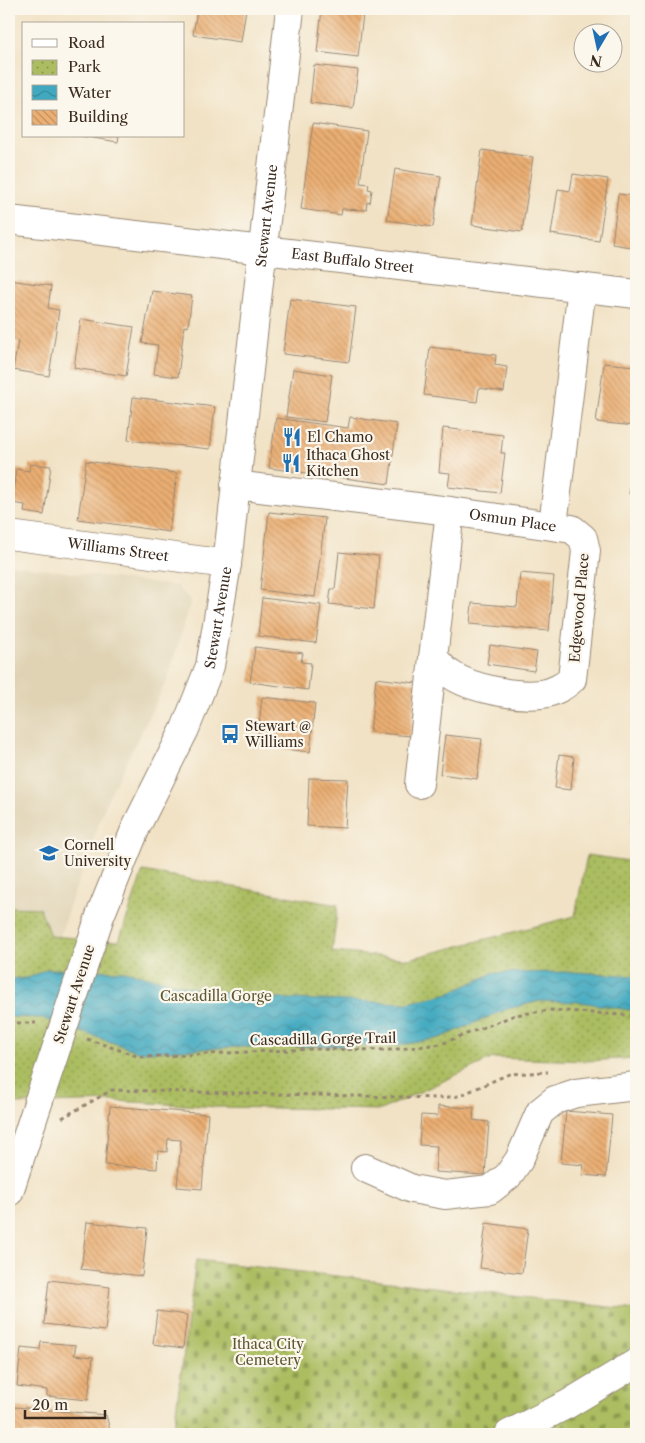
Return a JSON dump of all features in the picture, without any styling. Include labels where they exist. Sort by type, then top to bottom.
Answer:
[{"type":"street","name":"Stewart Avenue","points":[[9,1192],[100,916],[137,825],[185,729],[210,666],[227,564],[261,250],[290,9]]},
{"type":"street","name":"East Buffalo Street","points":[[9,220],[636,294]]},
{"type":"street","name":"Osmun Place","points":[[235,485],[553,525],[582,287]]},
{"type":"street","points":[[419,784],[450,511]]},
{"type":"street","name":"Edgewood Place","points":[[433,658],[451,675],[479,687],[508,692],[542,694],[566,685],[572,679],[586,551],[583,538],[572,529],[553,525]]},
{"type":"street","name":"Williams Street","points":[[9,535],[227,564]]},
{"type":"street","points":[[365,1168],[412,1189],[444,1196],[490,1190],[508,1176],[519,1160],[540,1112],[555,1100],[576,1093],[636,1086]]},
{"type":"street","points":[[509,1434],[568,1404],[636,1363]]},
{"type":"path","name":"Cascadilla Gorge Trail","points":[[83,1038],[140,1057],[313,1049],[390,1050],[442,1044],[515,1016],[550,1010],[636,1016]]},
{"type":"path","points":[[9,1023],[40,1023]]},
{"type":"path","points":[[58,1120],[112,1090],[439,1098],[459,1096],[509,1074],[535,1071]]},
{"type":"shaded area","name":"Cornell University","points":[[9,565],[177,586],[191,601],[167,680],[108,798],[69,907],[9,1107]]},
{"type":"green space","name":"Cascadilla Gorge","points":[[587,855],[636,862],[636,1058],[587,1061],[493,1058],[381,1110],[218,1107],[115,1101],[10,1104],[9,1107],[9,907],[40,908],[50,936],[119,941],[143,871],[338,905],[332,952],[409,959],[575,916]]},
{"type":"green space","name":"Ithaca City Cemetery","points":[[196,1260],[636,1310],[636,1434],[173,1434]]},
{"type":"water","points":[[47,969],[125,971],[201,990],[260,998],[408,1003],[450,993],[493,973],[574,972],[636,976],[636,1009],[629,1010],[581,1002],[540,1001],[507,1009],[440,1038],[401,1045],[240,1047],[140,1052],[41,1018],[9,1017],[9,979],[28,978]]},
{"type":"building","points":[[197,9],[246,9],[241,42],[193,35]]},
{"type":"building","points":[[322,9],[363,14],[358,57],[317,52]]},
{"type":"building","points":[[605,9],[605,11],[592,10]]},
{"type":"building","points":[[314,65],[358,70],[353,108],[310,103]]},
{"type":"building","points":[[313,123],[367,131],[360,183],[369,184],[368,189],[372,190],[370,203],[367,202],[366,210],[342,209],[341,215],[301,209]]},
{"type":"building","points":[[93,138],[119,138],[118,142]]},
{"type":"building","points":[[482,150],[533,157],[522,232],[472,225]]},
{"type":"building","points":[[395,169],[441,176],[433,227],[387,220]]},
{"type":"building","points":[[573,174],[608,179],[599,241],[551,234],[558,189],[570,191]]},
{"type":"building","points":[[618,194],[636,196],[636,248],[612,244]]},
{"type":"building","points":[[9,280],[51,286],[48,308],[59,310],[49,376],[13,370],[18,341],[9,339]]},
{"type":"building","points":[[152,291],[192,296],[188,327],[184,326],[178,377],[154,374],[158,345],[142,343]]},
{"type":"building","points":[[290,299],[356,307],[349,362],[283,354]]},
{"type":"building","points":[[81,319],[134,327],[126,376],[74,368]]},
{"type":"building","points":[[430,347],[496,355],[495,365],[507,367],[504,392],[479,388],[477,402],[424,395]]},
{"type":"building","points":[[604,363],[635,366],[633,393],[636,394],[635,426],[596,422]]},
{"type":"building","points":[[293,369],[332,375],[325,422],[286,417]]},
{"type":"building","points":[[133,397],[215,407],[210,449],[128,440]]},
{"type":"building","points":[[350,417],[397,424],[389,484],[269,468],[276,418],[348,428]]},
{"type":"building","points":[[443,428],[503,435],[501,453],[505,453],[500,493],[448,487],[450,473],[439,472]]},
{"type":"building","points":[[636,457],[636,495],[629,494]]},
{"type":"building","points":[[86,461],[177,473],[169,532],[78,519]]},
{"type":"building","points":[[30,464],[51,466],[44,515],[24,512],[25,505],[12,503],[16,469],[29,471]]},
{"type":"building","points":[[269,512],[325,518],[315,597],[260,590]]},
{"type":"building","points":[[339,552],[379,556],[374,609],[329,604],[331,589],[335,589]]},
{"type":"building","points":[[520,573],[554,576],[549,631],[470,624],[472,603],[517,607]]},
{"type":"building","points":[[262,598],[321,605],[316,643],[258,636]]},
{"type":"building","points":[[490,645],[537,652],[534,671],[487,664]]},
{"type":"building","points":[[255,647],[303,653],[301,662],[311,663],[308,690],[250,682]]},
{"type":"building","points":[[376,678],[416,683],[410,736],[370,732]]},
{"type":"building","points":[[262,697],[315,703],[310,752],[257,746]]},
{"type":"building","points":[[445,735],[482,739],[477,779],[440,774]]},
{"type":"building","points":[[559,755],[574,757],[571,790],[555,788]]},
{"type":"building","points":[[309,778],[348,779],[345,828],[307,826]]},
{"type":"building","points":[[635,785],[636,822],[631,822]]},
{"type":"building","points":[[110,1106],[208,1114],[202,1189],[177,1187],[181,1140],[168,1139],[167,1152],[158,1151],[157,1169],[105,1165]]},
{"type":"building","points":[[438,1106],[474,1108],[473,1120],[489,1122],[485,1175],[435,1172],[437,1146],[419,1145],[421,1115],[438,1116]]},
{"type":"building","points":[[566,1111],[612,1115],[606,1177],[582,1175],[584,1165],[561,1163]]},
{"type":"building","points":[[87,1222],[147,1228],[142,1276],[81,1269]]},
{"type":"building","points":[[486,1223],[528,1229],[522,1273],[480,1268]]},
{"type":"building","points":[[49,1280],[110,1287],[105,1331],[44,1324]]},
{"type":"building","points":[[157,1311],[187,1315],[183,1348],[153,1344]]},
{"type":"building","points":[[41,1342],[76,1345],[74,1355],[93,1357],[88,1400],[47,1396],[47,1390],[17,1386],[21,1348],[40,1350]]},
{"type":"building","points":[[15,1407],[106,1415],[111,1434],[9,1434],[9,1422],[12,1423]]},
{"type":"place","name":"El Chamo","points":[[292,437]]},
{"type":"place","name":"Ithaca Ghost Kitchen","points":[[291,463]]},
{"type":"place","name":"Stewart @ Williams","points":[[230,734]]},
{"type":"place","name":"Cornell University","points":[[49,853]]}]
